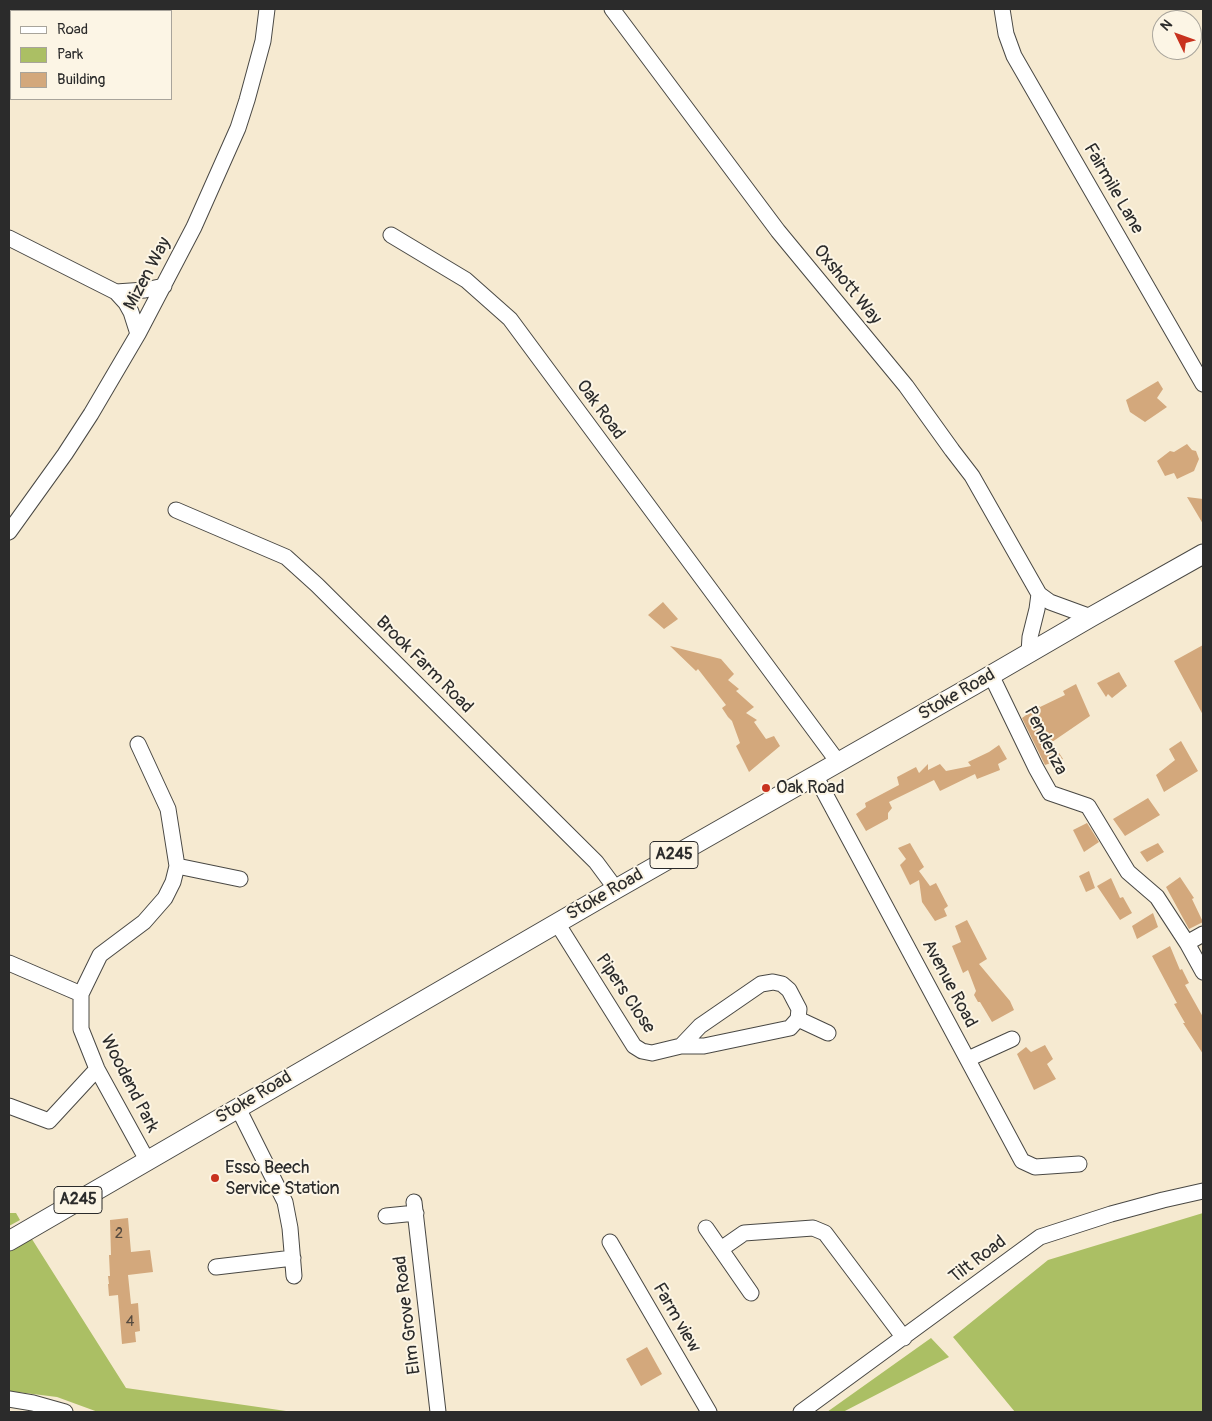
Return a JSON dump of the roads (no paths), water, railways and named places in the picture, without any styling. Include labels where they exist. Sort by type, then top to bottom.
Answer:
[{"type":"main road","name":"Stoke Road","points":[[9,1241],[556,923],[1203,554]]},
{"type":"street","name":"Mizen Way","points":[[9,532],[70,446],[109,384],[164,286],[194,227],[238,128],[248,100],[268,9]]},
{"type":"street","name":"Oxshott Way","points":[[612,9],[778,232],[906,386],[972,476],[1038,594]]},
{"type":"street","name":"Fairmile Lane","points":[[1002,9],[1006,34],[1014,56],[1203,384]]},
{"type":"street","name":"Oak Road","points":[[391,235],[466,280],[510,319],[838,762]]},
{"type":"street","points":[[9,238],[116,292],[131,312],[138,334]]},
{"type":"street","points":[[116,292],[139,291],[164,286]]},
{"type":"street","name":"Brook Farm Road","points":[[176,510],[286,558],[317,585],[589,856],[616,889]]},
{"type":"street","points":[[1028,653],[1037,609],[1038,594],[1050,602],[1091,617]]},
{"type":"street","name":"Pendenza","points":[[991,675],[1050,793],[1088,806],[1128,872],[1157,897],[1187,943],[1203,972]]},
{"type":"street","name":"Woodend Park","points":[[138,744],[168,809],[177,866],[173,882],[165,898],[144,922],[100,955],[81,994],[81,1029],[97,1069],[148,1160]]},
{"type":"street","name":"Avenue Road","points":[[815,775],[1022,1161],[1035,1167],[1079,1164]]},
{"type":"street","points":[[177,866],[240,879]]},
{"type":"street","name":"Pipers Close","points":[[556,923],[634,1046],[642,1051],[652,1053],[681,1046],[704,1046],[790,1028],[798,1019]]},
{"type":"street","points":[[1187,943],[1203,934]]},
{"type":"street","points":[[9,963],[81,994]]},
{"type":"street","points":[[681,1046],[700,1026],[761,984],[773,982],[782,984],[789,990],[799,1009],[798,1019],[828,1033]]},
{"type":"street","points":[[968,1059],[1012,1038]]},
{"type":"street","points":[[9,1106],[49,1122],[97,1069]]},
{"type":"street","points":[[238,1108],[286,1202],[294,1276]]},
{"type":"street","name":"Tilt Road","points":[[801,1412],[1040,1237],[1111,1214],[1203,1191]]},
{"type":"street","name":"Elm Grove Road","points":[[386,1216],[415,1207],[438,1412]]},
{"type":"street","points":[[706,1228],[751,1294]]},
{"type":"street","points":[[721,1249],[744,1233],[813,1228],[824,1233],[904,1338]]},
{"type":"street","name":"Farm view","points":[[610,1242],[709,1412]]},
{"type":"street","points":[[216,1267],[293,1258]]},
{"type":"street","points":[[9,1399],[33,1403],[65,1412]]},
{"type":"place","name":"Oak Road","points":[[766,788]]},
{"type":"place","name":"Esso Beech Service Station","points":[[215,1178]]}]
